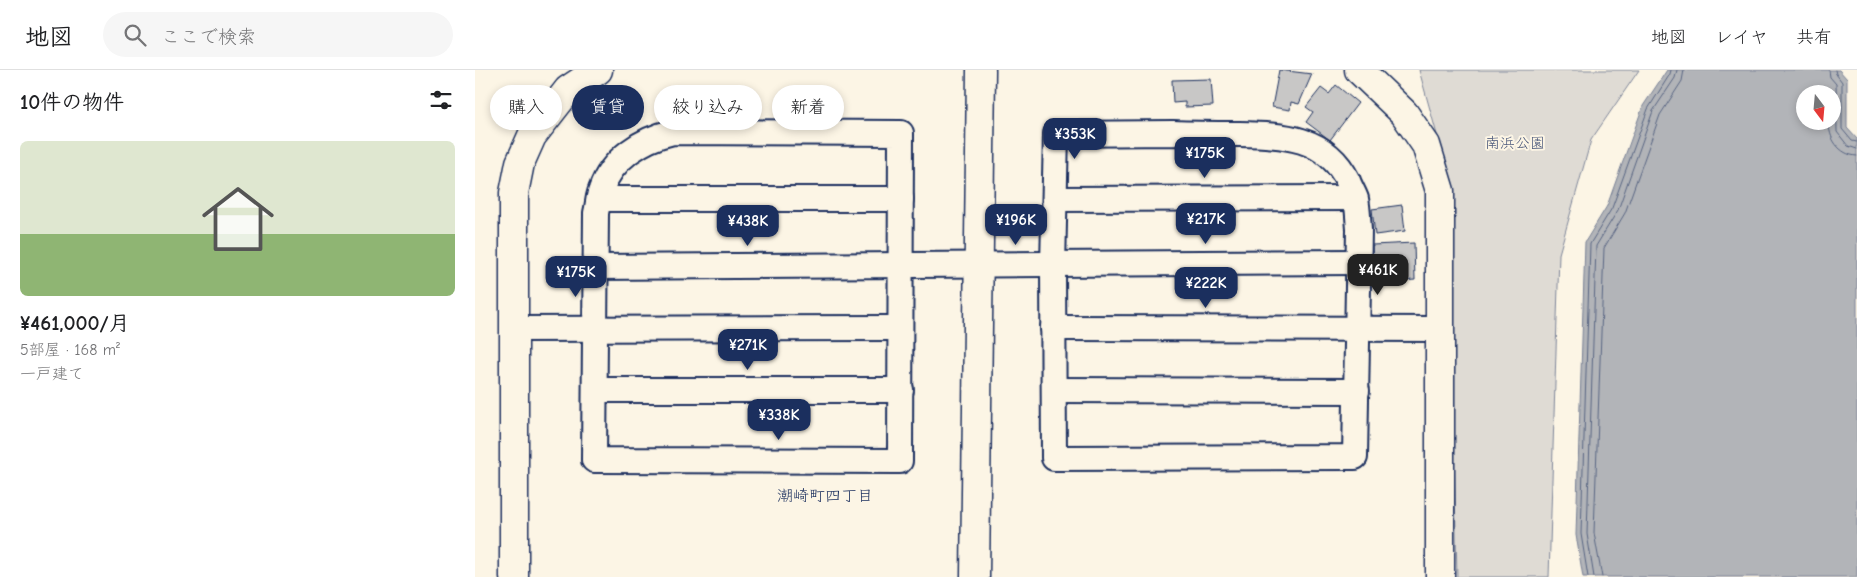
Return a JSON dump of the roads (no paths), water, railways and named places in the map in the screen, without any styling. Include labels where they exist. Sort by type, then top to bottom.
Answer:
[{"type":"street","points":[[513,577],[514,193],[520,163],[532,136],[568,90],[598,70]]},
{"type":"street","points":[[975,577],[981,70]]},
{"type":"street","points":[[1359,70],[1404,114],[1426,144],[1440,191],[1440,577]]},
{"type":"street","points":[[673,132],[901,133],[900,461],[594,460],[596,213],[599,198],[610,172],[633,148],[653,137],[673,132]]},
{"type":"street","points":[[1055,134],[1265,135],[1291,137],[1322,150],[1335,162],[1345,176],[1355,198],[1359,230],[1359,262],[1355,457],[1054,458],[1053,266],[1055,134]]},
{"type":"street","points":[[599,198],[901,199]]},
{"type":"street","points":[[1055,199],[1355,198]]},
{"type":"street","points":[[596,267],[1053,266],[1359,262]]},
{"type":"street","points":[[515,329],[900,328]]},
{"type":"street","points":[[1053,328],[1441,329]]},
{"type":"street","points":[[595,390],[901,390]]},
{"type":"street","points":[[1053,390],[1357,390]]},
{"type":"water","points":[[1667,70],[1839,70],[1847,79],[1847,128],[1857,139],[1857,577],[1583,577],[1576,535],[1585,242],[1607,206],[1643,106]]},
{"type":"district","name":"潮崎町四丁目","points":[[825,496]]},
{"type":"park label","name":"南浜公園","points":[[1515,143]]}]
